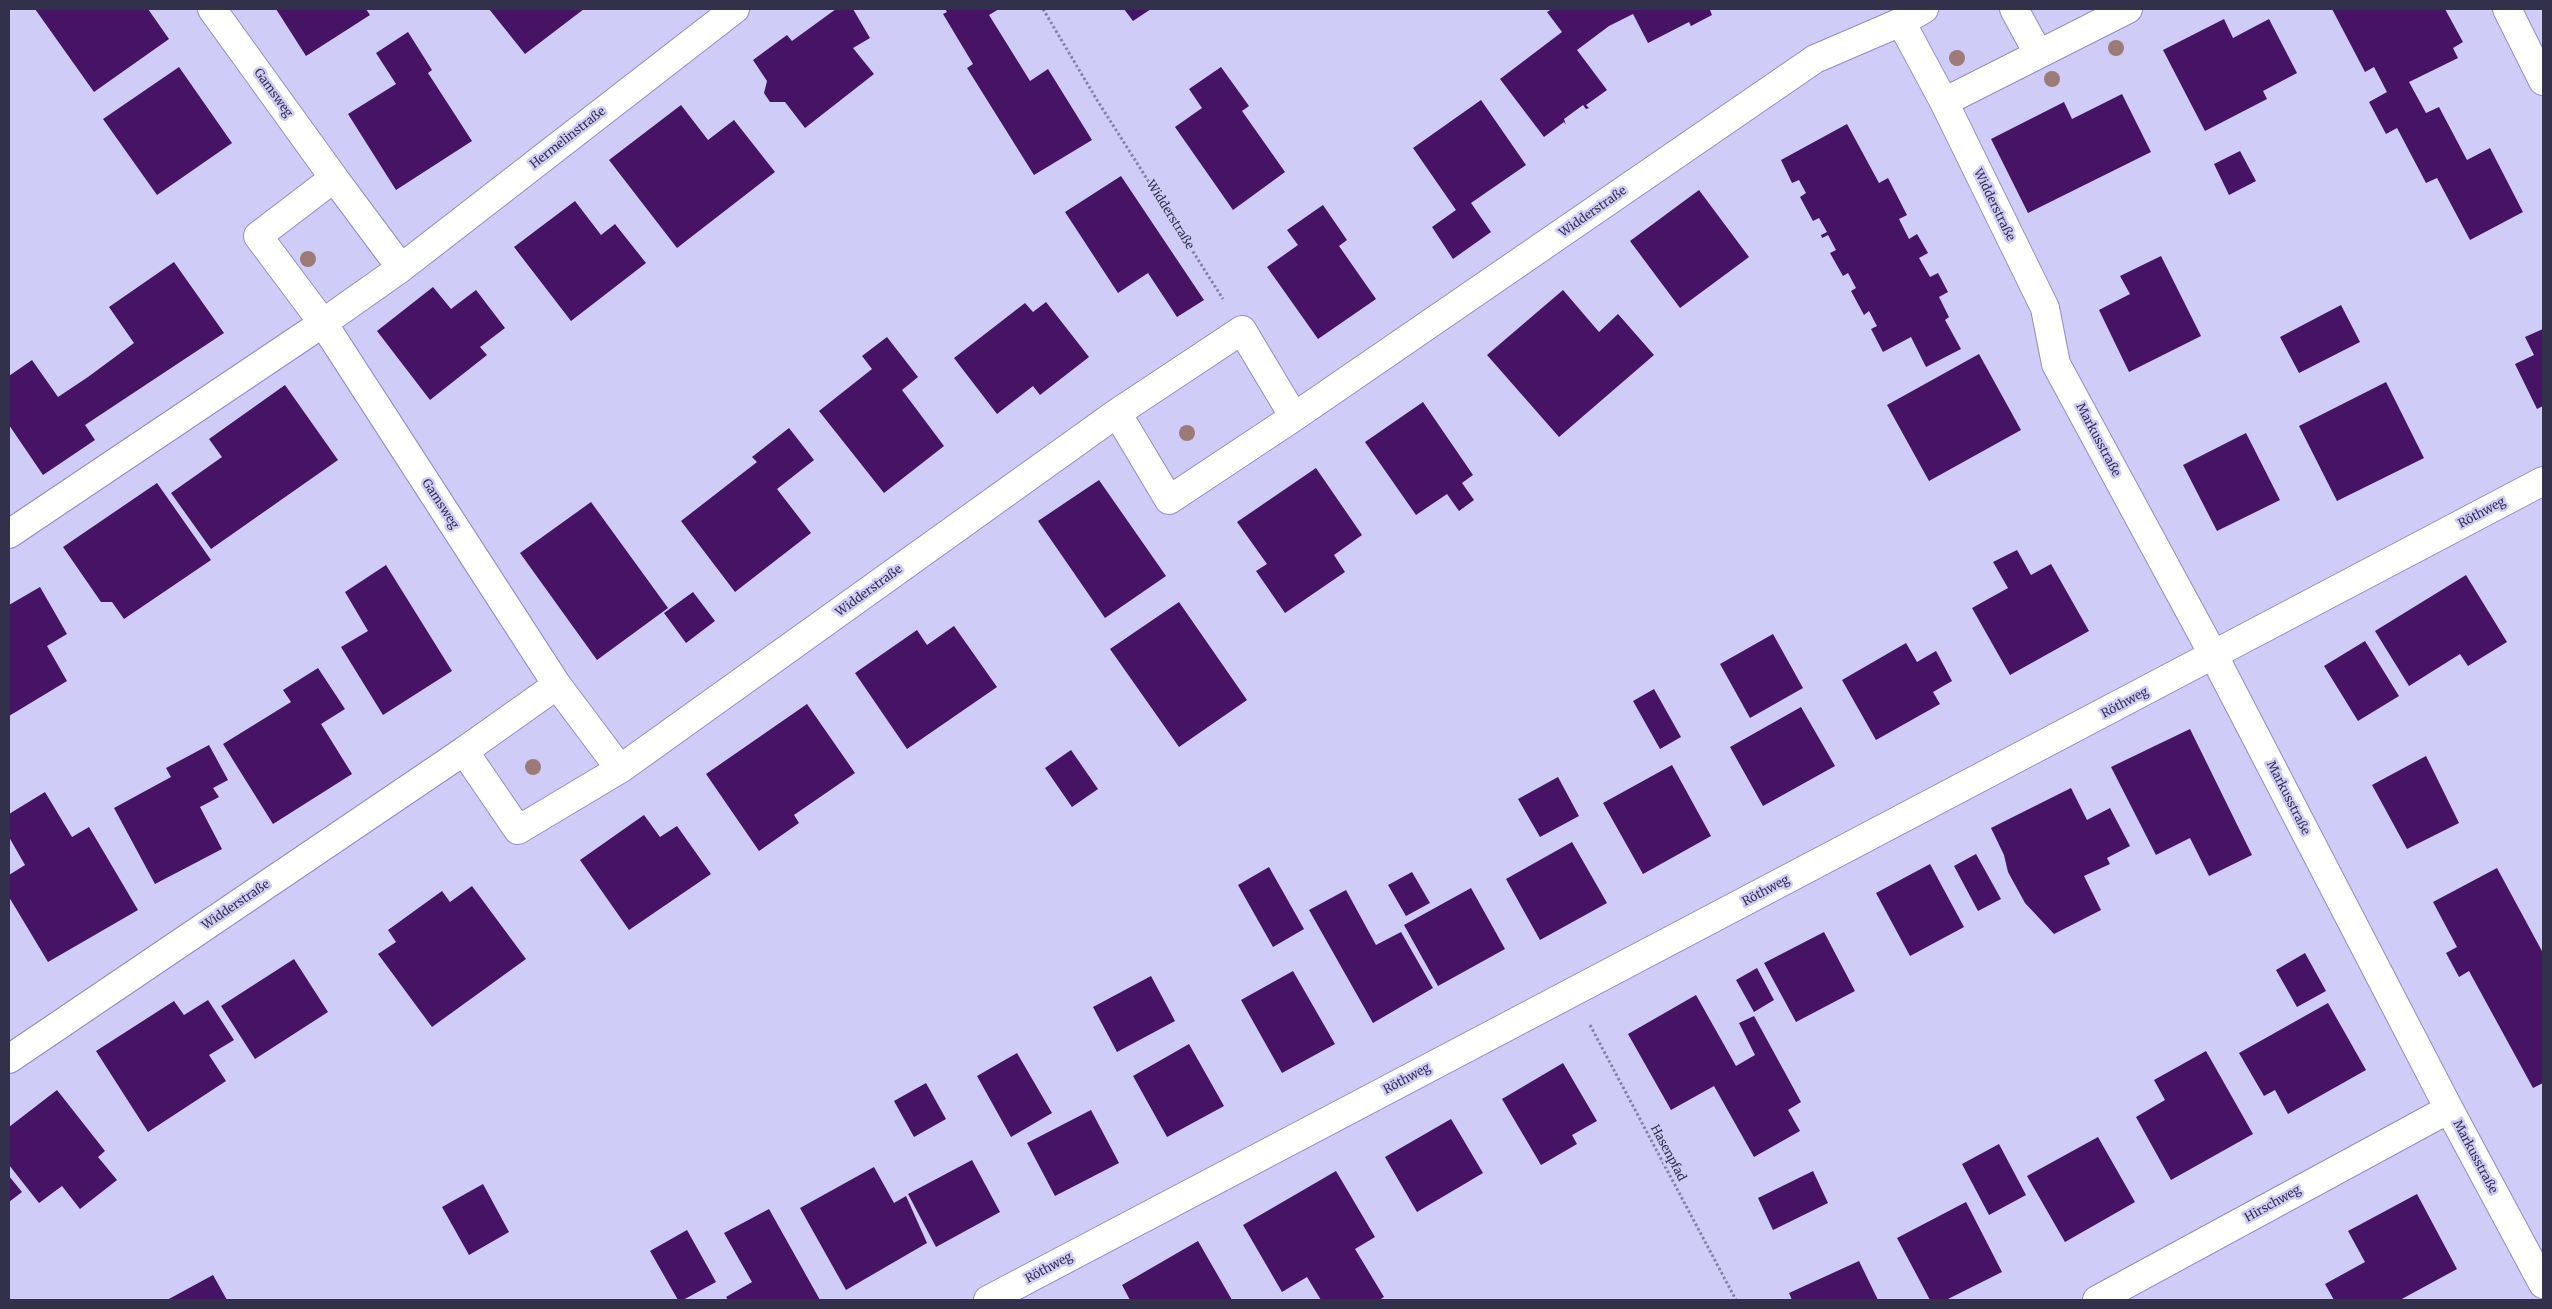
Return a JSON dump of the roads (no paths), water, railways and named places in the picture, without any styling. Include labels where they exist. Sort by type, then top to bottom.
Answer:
[{"type":"street","name":"Gamsweg","points":[[212,9],[401,268]]},
{"type":"street","name":"Hermelinstraße","points":[[401,268],[735,9]]},
{"type":"street","points":[[2014,9],[2038,52]]},
{"type":"street","points":[[1944,102],[2038,52],[2128,9]]},
{"type":"street","points":[[2507,9],[2543,81]]},
{"type":"street","name":"Widderstraße","points":[[1117,413],[1169,500],[1294,417],[1815,59],[1912,15],[1944,102],[2045,308]]},
{"type":"street","name":"Gamsweg","points":[[334,178],[258,236],[323,323],[557,685]]},
{"type":"street","points":[[9,534],[323,323],[401,268]]},
{"type":"street","name":"Markusstraße","points":[[2045,308],[2056,364],[2214,656],[2449,1109],[2543,1284]]},
{"type":"street","name":"Widderstraße","points":[[464,751],[518,830],[620,769],[1117,413],[1242,330],[1294,417]]},
{"type":"street","name":"Röthweg","points":[[988,1300],[2214,656],[2543,481]]},
{"type":"street","points":[[557,685],[620,769]]},
{"type":"street","name":"Widderstraße","points":[[9,1059],[464,751],[557,685]]},
{"type":"street","name":"Hirschweg","points":[[2097,1300],[2449,1109]]}]
